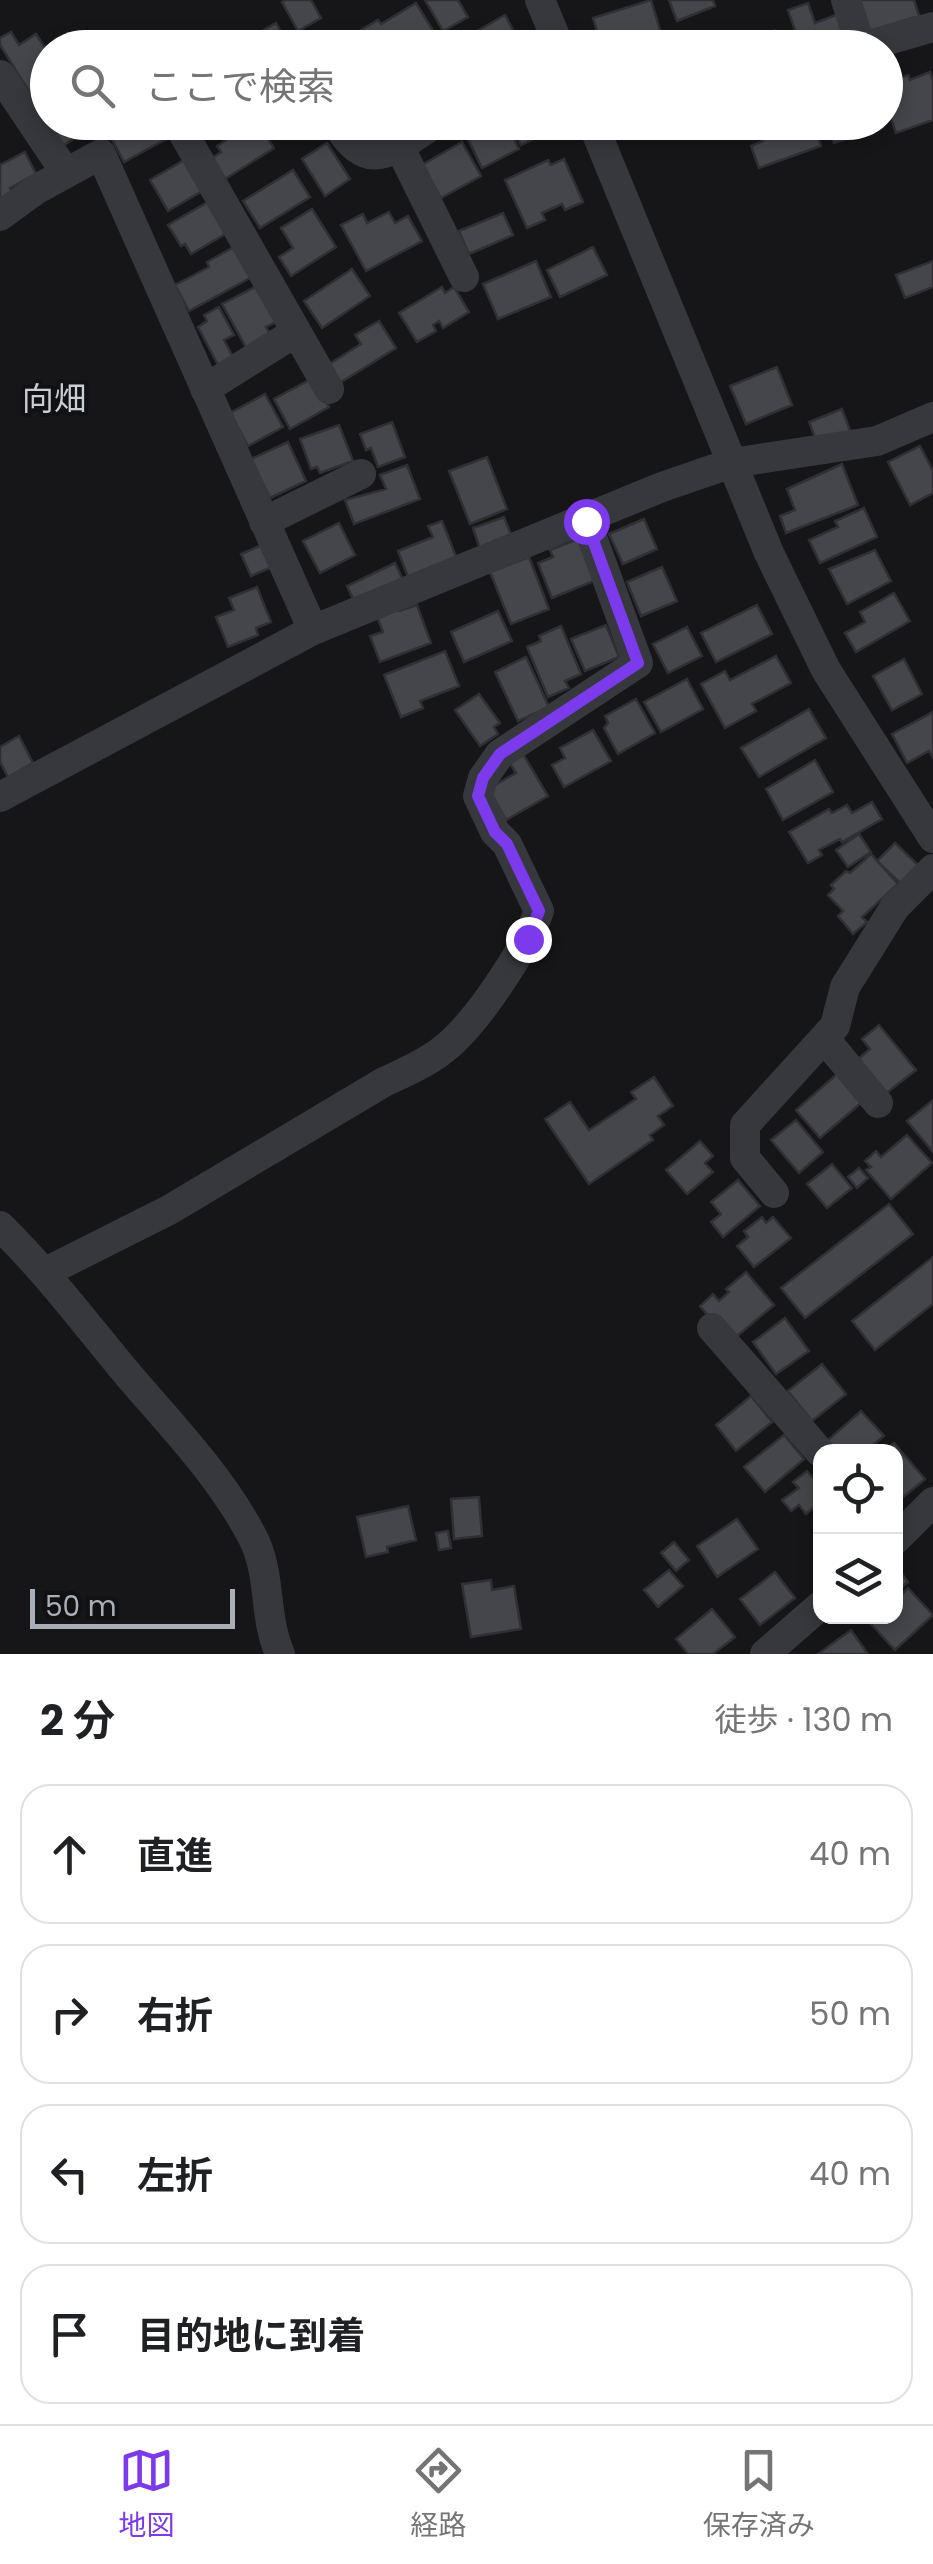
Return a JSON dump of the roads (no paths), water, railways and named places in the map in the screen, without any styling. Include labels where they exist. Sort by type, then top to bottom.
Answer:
[{"type":"street","points":[[540,0],[552,30]]},
{"type":"street","points":[[846,0],[856,30]]},
{"type":"street","points":[[903,35],[933,26]]},
{"type":"street","points":[[0,75],[30,120]]},
{"type":"street","points":[[44,140],[66,173]]},
{"type":"street","points":[[186,140],[329,388]]},
{"type":"street","points":[[346,140],[361,154],[388,152],[409,140]]},
{"type":"street","points":[[599,140],[770,553],[826,670],[933,838]]},
{"type":"street","points":[[399,146],[464,277]]},
{"type":"street","points":[[0,216],[101,154],[313,630]]},
{"type":"street","points":[[205,389],[296,332]]},
{"type":"street","points":[[0,797],[313,630],[662,487],[732,463],[878,441],[933,417]]},
{"type":"street","points":[[264,522],[361,474]]},
{"type":"street","points":[[46,1272],[169,1210],[442,1051],[478,1010],[528,939],[539,911],[507,844],[495,832],[478,796],[483,778],[500,754],[638,663],[586,521]]},
{"type":"street","points":[[774,1193],[745,1158],[745,1126],[824,1038],[840,1015],[844,987],[896,907],[933,869]]},
{"type":"street","points":[[824,1038],[878,1103]]},
{"type":"street","points":[[0,1226],[46,1272],[204,1464],[252,1536],[265,1569],[270,1630],[280,1654]]},
{"type":"street","points":[[712,1328],[813,1444]]},
{"type":"street","points":[[900,1534],[933,1502]]},
{"type":"street","points":[[765,1654],[813,1612]]},
{"type":"district","name":"向畑","points":[[54,398]]}]
